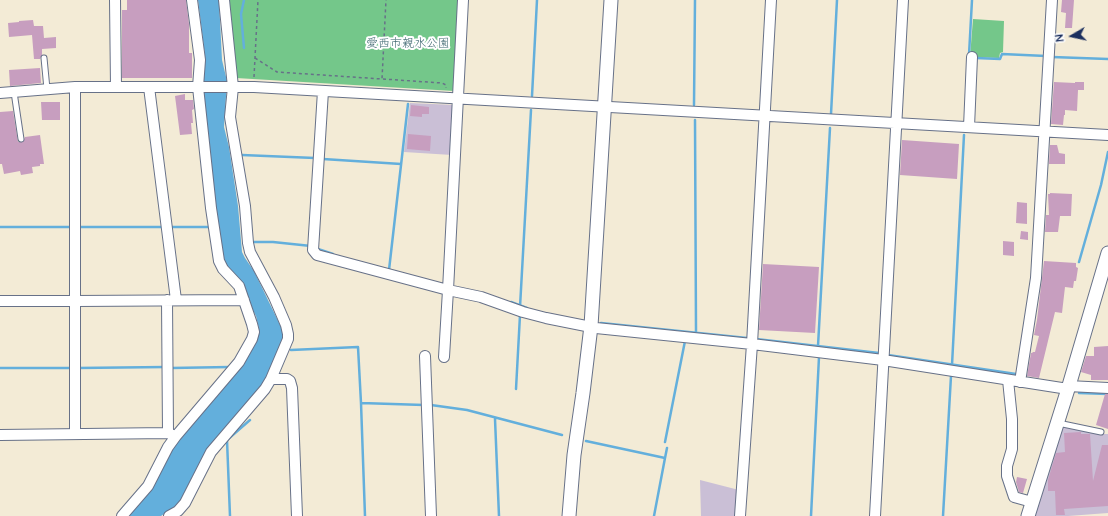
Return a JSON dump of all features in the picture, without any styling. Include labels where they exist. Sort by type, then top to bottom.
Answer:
[{"type":"street","points":[[115,0],[116,87]]},
{"type":"street","points":[[0,435],[172,435],[239,362],[252,340],[254,332],[239,286],[222,269],[218,261],[211,208],[199,87],[200,60],[192,0]]},
{"type":"street","points":[[169,516],[178,511],[185,503],[211,452],[272,379],[288,339],[283,318],[274,297],[250,252],[248,243],[245,206],[230,117],[231,87],[224,0]]},
{"type":"street","points":[[444,357],[463,0]]},
{"type":"street","points":[[569,516],[574,455],[591,326],[605,107],[610,0]]},
{"type":"street","points":[[740,516],[752,344],[771,0]]},
{"type":"street","points":[[875,516],[903,0]]},
{"type":"street","points":[[1020,382],[1036,278],[1052,0]]},
{"type":"street","points":[[969,127],[972,57]]},
{"type":"street","points":[[75,87],[75,434]]},
{"type":"street","points":[[0,93],[75,87],[254,87],[1108,134]]},
{"type":"street","points":[[122,516],[148,486],[168,447],[172,435],[172,300],[149,87]]},
{"type":"street","points":[[323,91],[313,250],[317,255],[448,290],[481,297],[523,312],[596,328],[752,344],[883,360],[1020,382],[1068,387],[1108,388]]},
{"type":"street","points":[[1028,516],[1108,253]]},
{"type":"street","points":[[0,301],[244,300]]},
{"type":"street","points":[[425,356],[431,516]]},
{"type":"street","points":[[272,379],[287,378],[290,382],[297,516]]},
{"type":"street","points":[[1008,380],[1011,411],[1012,449],[1007,466],[1007,476],[1014,497],[1032,502]]},
{"type":"lane","points":[[44,58],[47,89]]},
{"type":"lane","points":[[14,92],[21,139]]},
{"type":"lane","points":[[1057,423],[1101,432]]},
{"type":"path","points":[[254,87],[258,0]]},
{"type":"path","points":[[382,79],[386,0]]},
{"type":"path","points":[[255,58],[277,72],[442,83],[446,86],[446,98]]},
{"type":"shaded area","points":[[410,103],[455,105],[452,155],[404,152]]},
{"type":"shaded area","points":[[1062,427],[1097,434],[1108,434],[1108,513],[1068,516],[1035,516]]},
{"type":"shaded area","points":[[700,480],[739,490],[737,516],[701,516]]},
{"type":"green space","name":"愛西市親水公園","points":[[228,0],[459,0],[454,91],[236,78]]},
{"type":"green space","points":[[973,19],[1004,21],[1003,52],[1000,53],[999,58],[970,57]]},
{"type":"water","points":[[198,0],[219,0],[222,60],[227,81],[224,127],[229,147],[238,206],[242,252],[254,271],[282,329],[283,340],[273,366],[264,383],[206,450],[181,502],[161,516],[126,516],[170,450],[254,347],[259,329],[256,316],[221,258],[202,93],[205,56]]},
{"type":"building","points":[[127,0],[186,0],[189,24],[189,53],[192,53],[192,78],[122,78],[122,10],[127,10]]},
{"type":"building","points":[[1062,0],[1074,0],[1072,28],[1065,28],[1066,13],[1061,12]]},
{"type":"building","points":[[33,20],[34,26],[43,26],[44,38],[56,37],[56,48],[42,49],[40,59],[34,59],[32,35],[9,37],[8,23]]},
{"type":"building","points":[[40,68],[41,83],[10,86],[9,70]]},
{"type":"building","points":[[1054,82],[1084,82],[1084,90],[1078,90],[1077,111],[1065,110],[1063,125],[1051,124]]},
{"type":"building","points":[[185,94],[185,100],[193,100],[193,123],[191,123],[192,134],[180,135],[175,96]]},
{"type":"building","points":[[41,102],[60,102],[60,120],[42,120]]},
{"type":"building","points":[[411,105],[429,107],[429,114],[422,114],[422,117],[410,116]]},
{"type":"building","points":[[13,111],[18,142],[23,142],[25,137],[40,135],[44,164],[32,167],[33,173],[21,175],[20,171],[4,174],[2,164],[0,164],[0,112]]},
{"type":"building","points":[[408,134],[431,136],[430,151],[407,149]]},
{"type":"building","points":[[902,140],[959,144],[957,179],[900,175]]},
{"type":"building","points":[[1050,145],[1057,145],[1059,153],[1065,154],[1065,164],[1049,164]]},
{"type":"building","points":[[1048,194],[1072,194],[1071,216],[1060,216],[1058,232],[1045,232],[1046,215],[1049,215]]},
{"type":"building","points":[[1017,202],[1027,203],[1027,224],[1016,223]]},
{"type":"building","points":[[1021,231],[1028,232],[1028,240],[1020,239]]},
{"type":"building","points":[[1003,241],[1014,242],[1014,256],[1003,255]]},
{"type":"building","points":[[1044,261],[1076,263],[1076,267],[1078,268],[1076,281],[1074,281],[1073,288],[1065,287],[1062,313],[1055,312],[1039,378],[1027,376],[1031,353],[1035,352],[1039,336],[1034,335]]},
{"type":"building","points":[[763,264],[819,267],[815,333],[759,330]]},
{"type":"building","points":[[1108,346],[1108,380],[1091,380],[1091,375],[1081,372],[1086,356],[1094,356],[1094,347]]},
{"type":"building","points":[[1105,394],[1108,394],[1108,429],[1096,425]]},
{"type":"building","points":[[1081,432],[1081,434],[1090,434],[1093,481],[1102,445],[1108,445],[1108,506],[1064,509],[1065,515],[1056,515],[1055,491],[1048,491],[1048,480],[1056,453],[1065,452],[1064,433]]},
{"type":"building","points":[[1017,477],[1027,479],[1023,493],[1019,492],[1016,482]]},
{"type":"waterway","points":[[244,0],[241,14],[244,48]]},
{"type":"waterway","points":[[532,96],[537,0]]},
{"type":"waterway","points":[[694,105],[695,0]]},
{"type":"waterway","points":[[831,114],[837,0]]},
{"type":"waterway","points":[[969,55],[972,0]]},
{"type":"waterway","points":[[976,58],[1000,59],[1002,54],[1046,56]]},
{"type":"waterway","points":[[1052,57],[1108,59]]},
{"type":"waterway","points":[[389,270],[408,104]]},
{"type":"waterway","points":[[520,307],[531,110]]},
{"type":"waterway","points":[[695,120],[696,332]]},
{"type":"waterway","points":[[818,346],[830,128]]},
{"type":"waterway","points":[[952,365],[964,135]]},
{"type":"waterway","points":[[1079,262],[1101,185],[1108,152]]},
{"type":"waterway","points":[[242,155],[315,158]]},
{"type":"waterway","points":[[323,159],[401,164]]},
{"type":"waterway","points":[[0,227],[69,227]]},
{"type":"waterway","points":[[78,227],[163,227]]},
{"type":"waterway","points":[[170,227],[210,227]]},
{"type":"waterway","points":[[254,242],[273,242],[311,246]]},
{"type":"waterway","points":[[318,249],[333,254]]},
{"type":"waterway","points":[[511,302],[527,308]]},
{"type":"waterway","points":[[516,389],[520,315]]},
{"type":"waterway","points":[[601,323],[747,338]]},
{"type":"waterway","points":[[756,339],[879,353]]},
{"type":"waterway","points":[[665,442],[685,341]]},
{"type":"waterway","points":[[291,350],[358,347],[361,403],[424,405]]},
{"type":"waterway","points":[[888,355],[1016,374]]},
{"type":"waterway","points":[[811,516],[819,357]]},
{"type":"waterway","points":[[77,368],[166,367]]},
{"type":"waterway","points":[[171,368],[230,367]]},
{"type":"waterway","points":[[0,368],[72,368]]},
{"type":"waterway","points":[[943,516],[951,376]]},
{"type":"waterway","points":[[1079,393],[1108,394]]},
{"type":"waterway","points":[[361,403],[365,516]]},
{"type":"waterway","points":[[431,405],[467,410],[562,435]]},
{"type":"waterway","points":[[495,419],[499,516]]},
{"type":"waterway","points":[[230,516],[227,440],[250,420]]},
{"type":"waterway","points":[[586,441],[665,458],[667,448]]},
{"type":"waterway","points":[[654,516],[665,458]]}]
